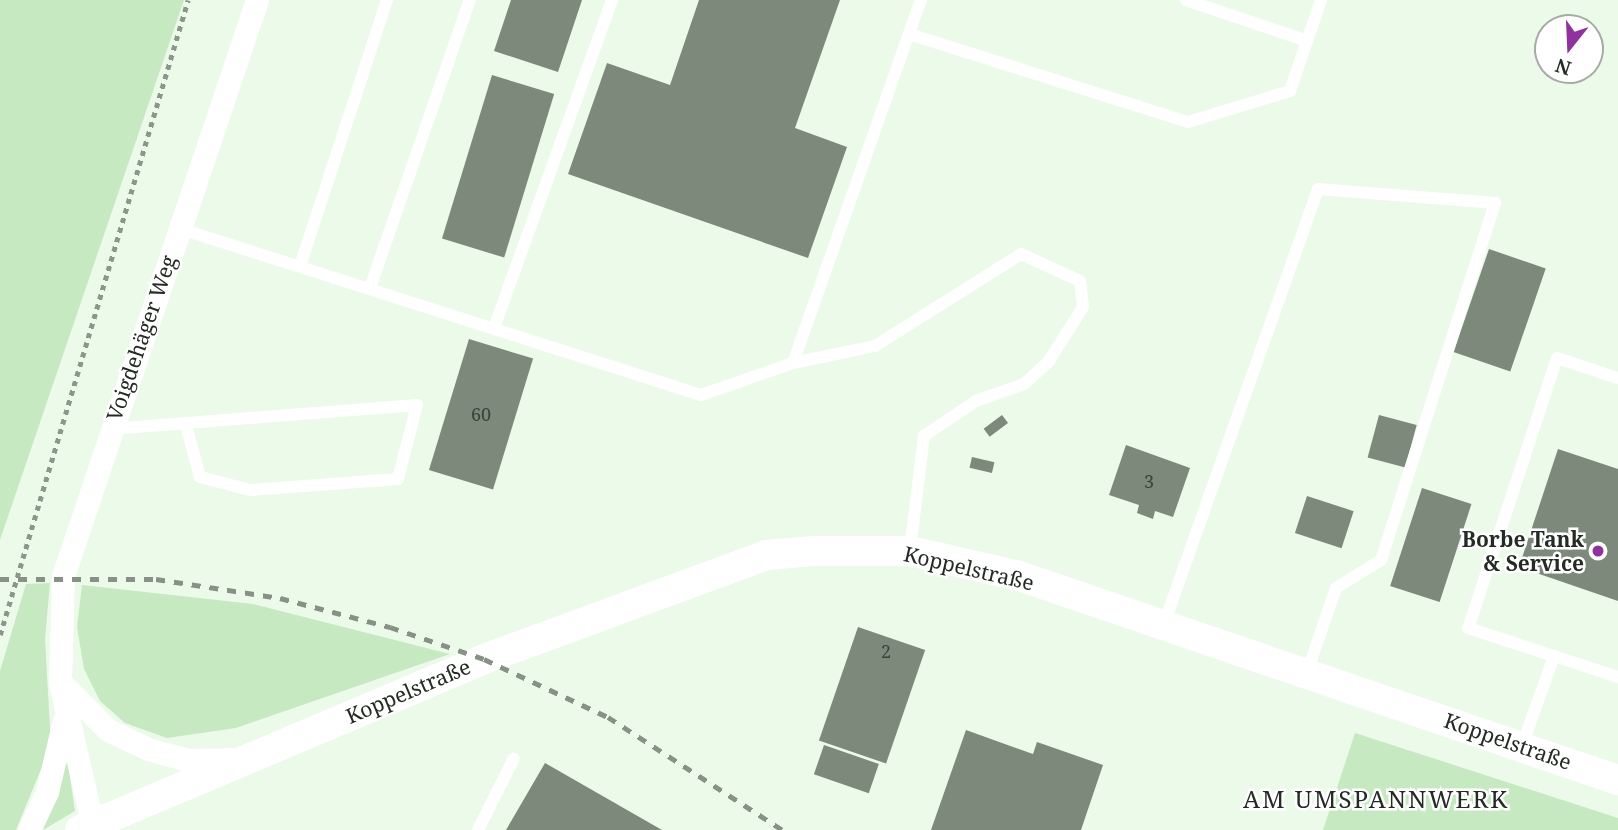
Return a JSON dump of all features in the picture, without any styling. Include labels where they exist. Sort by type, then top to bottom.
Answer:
[{"type":"street","name":"Voigdehäger Weg","points":[[242,760],[86,826],[60,682],[63,576],[110,429],[257,0]]},
{"type":"street","name":"Koppelstraße","points":[[242,760],[484,659],[766,555],[910,551],[1016,575],[1618,780]]},
{"type":"street","points":[[60,682],[108,730],[148,750],[188,760],[242,760]]},
{"type":"street","name":"Voigdehäger Weg","points":[[29,830],[47,792],[66,714]]},
{"type":"lane","points":[[300,266],[387,0]]},
{"type":"lane","points":[[370,288],[470,0]]},
{"type":"lane","points":[[494,328],[612,0]]},
{"type":"lane","points":[[793,363],[921,0]]},
{"type":"lane","points":[[1186,0],[1307,41]]},
{"type":"lane","points":[[909,34],[1188,122],[1290,91],[1321,0]]},
{"type":"lane","points":[[1164,625],[1318,189],[1495,203],[1381,560],[1336,588],[1307,672]]},
{"type":"lane","points":[[178,228],[701,395],[793,363],[875,346],[1021,254],[1080,281],[1083,307],[1049,360],[1024,384],[976,401],[924,436],[910,551]]},
{"type":"lane","points":[[1618,378],[1557,358],[1468,628],[1618,677]]},
{"type":"lane","points":[[110,429],[417,405],[398,479],[250,490],[200,477],[186,425]]},
{"type":"lane","points":[[1522,747],[1554,656]]},
{"type":"lane","points":[[478,830],[514,758]]},
{"type":"path","points":[[0,635],[188,0]]},
{"type":"green space","points":[[0,0],[184,0],[0,540]]},
{"type":"green space","points":[[50,583],[45,639],[51,745],[16,830],[0,830],[0,671],[26,584]]},
{"type":"green space","points":[[82,585],[253,604],[450,654],[236,728],[167,738],[125,723],[100,701],[84,669],[77,627]]},
{"type":"green space","points":[[1355,733],[1618,818],[1618,830],[1323,830]]},
{"type":"green space","points":[[63,763],[68,764],[75,811],[43,830]]},
{"type":"building","points":[[511,0],[582,0],[558,72],[494,51]]},
{"type":"building","points":[[699,0],[840,0],[795,128],[847,147],[808,258],[568,174],[607,63],[670,85]]},
{"type":"building","points":[[492,75],[554,94],[504,258],[442,239]]},
{"type":"building","points":[[1489,249],[1546,269],[1510,372],[1454,352]]},
{"type":"building","points":[[469,339],[533,359],[493,490],[429,470]]},
{"type":"building","points":[[1002,415],[1008,423],[990,437],[984,429]]},
{"type":"building","points":[[1379,415],[1417,425],[1405,468],[1368,458]]},
{"type":"building","points":[[1126,445],[1190,468],[1173,517],[1155,511],[1153,519],[1137,513],[1139,505],[1109,495]]},
{"type":"building","points":[[1558,449],[1618,469],[1618,601],[1519,567]]},
{"type":"building","points":[[972,457],[994,462],[992,473],[970,468]]},
{"type":"building","points":[[1422,488],[1471,504],[1440,602],[1390,586]]},
{"type":"building","points":[[1307,496],[1354,511],[1342,548],[1295,533]]},
{"type":"building","points":[[858,627],[925,650],[886,764],[819,740]]},
{"type":"building","points":[[966,730],[1033,754],[1037,742],[1103,765],[1081,830],[931,830]]},
{"type":"building","points":[[824,745],[879,764],[869,793],[814,774]]},
{"type":"building","points":[[545,763],[662,830],[506,830]]},
{"type":"railway","points":[[0,579],[156,579],[280,598],[390,627],[484,659],[608,717],[783,830]]},
{"type":"place","name":"Borbe Tank & Service","points":[[1598,551]]},
{"type":"district","name":"AM UMSPANNWERK","points":[[1376,799]]}]
